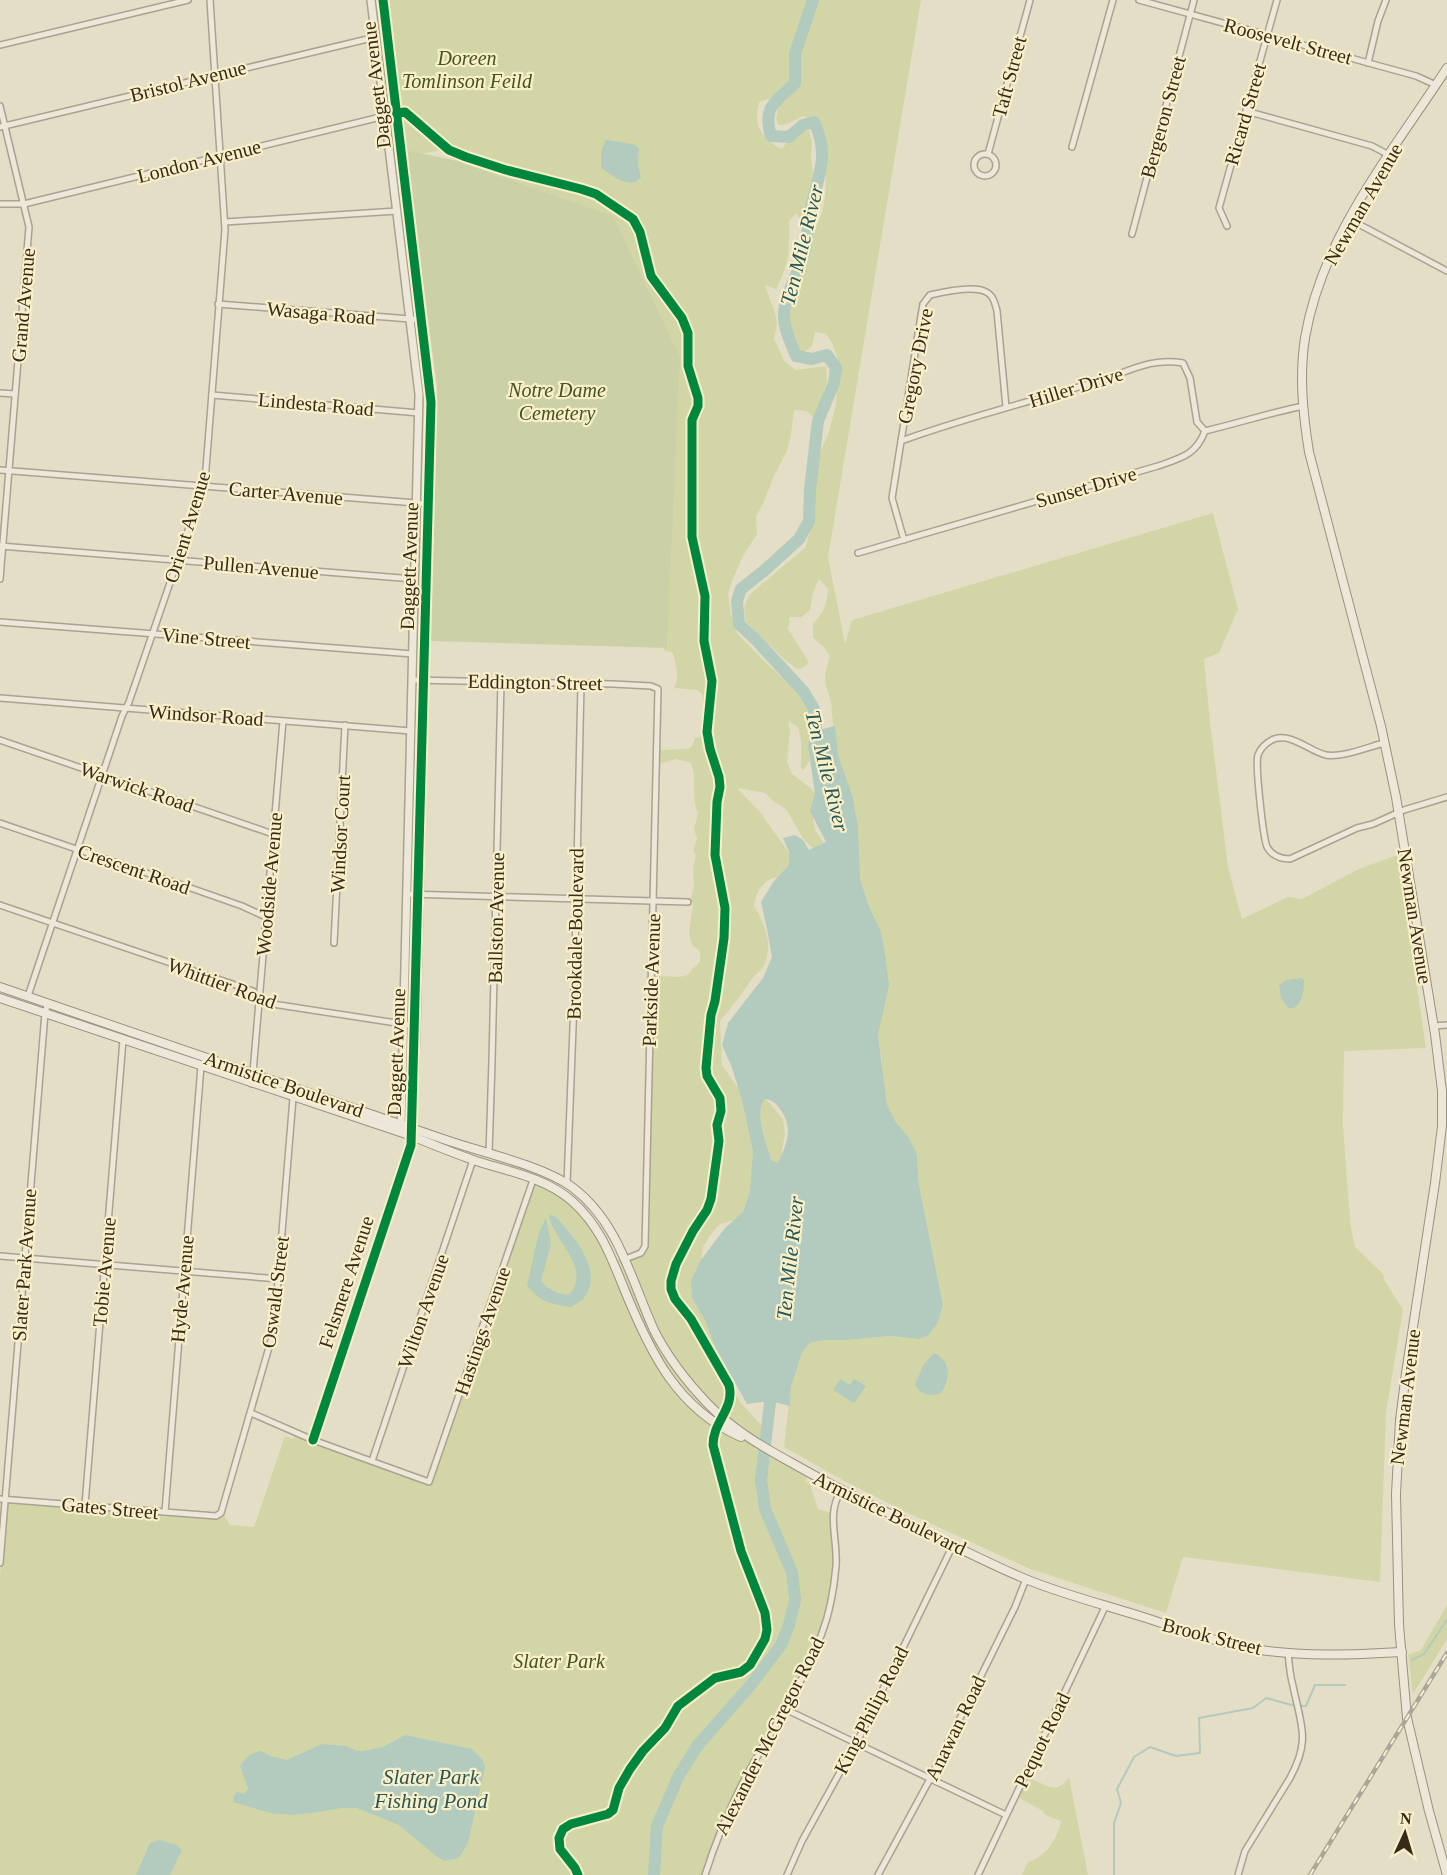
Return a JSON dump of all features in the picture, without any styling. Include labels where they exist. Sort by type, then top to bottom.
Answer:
[{"type":"main road","name":"Newman Avenue","points":[[1447,68],[1349,219],[1326,264],[1314,298],[1305,340],[1302,379],[1309,452],[1384,743],[1398,813],[1442,1091],[1442,1126],[1406,1373],[1397,1462],[1396,1556],[1398,1625],[1407,1718],[1447,1875]]},
{"type":"main road","name":"Armistice Boulevard","points":[[0,987],[253,1074],[401,1129]]},
{"type":"main road","name":"Armistice Boulevard","points":[[0,998],[293,1098],[489,1154],[541,1172],[567,1184],[607,1224],[625,1259],[654,1330],[676,1367],[687,1382],[722,1418],[754,1442]]},
{"type":"main road","name":"Armistice Boulevard","points":[[412,1132],[473,1160],[549,1186],[567,1197],[593,1223],[607,1246],[640,1327],[657,1360],[694,1408],[726,1430],[754,1442],[841,1491],[1028,1579]]},
{"type":"main road","name":"Brook Street","points":[[1028,1579],[1067,1594],[1245,1647],[1326,1656],[1402,1652]]},
{"type":"street","points":[[0,45],[188,0]]},
{"type":"street","name":"Orient Avenue","points":[[28,996],[122,716],[204,486],[225,222],[210,0]]},
{"type":"street","name":"Daggett Avenue","points":[[371,0],[419,394],[401,1129]]},
{"type":"street","name":"Daggett Avenue","points":[[383,0],[431,402],[412,1132]]},
{"type":"street","name":"Taft Street","points":[[988,154],[1030,0]]},
{"type":"street","points":[[1072,147],[1113,0]]},
{"type":"street","name":"Roosevelt Street","points":[[1139,0],[1416,76],[1436,85]]},
{"type":"street","name":"Bergeron Street","points":[[1132,234],[1194,0]]},
{"type":"street","name":"Ricard Street","points":[[1227,226],[1219,208],[1277,0]]},
{"type":"street","points":[[1368,63],[1378,21],[1386,0]]},
{"type":"street","name":"Bristol Avenue","points":[[2,126],[376,37]]},
{"type":"street","name":"Grand Avenue","points":[[0,106],[2,126],[29,227],[0,579]]},
{"type":"street","points":[[1246,111],[1372,146],[1389,156]]},
{"type":"street","name":"London Avenue","points":[[0,204],[24,204],[397,113]]},
{"type":"street","name":"Taft Street","points":[[988,154],[995,161],[995,168],[987,176],[980,175],[974,170],[974,162],[978,156],[988,154]]},
{"type":"street","points":[[225,222],[397,211]]},
{"type":"street","points":[[1349,219],[1447,271]]},
{"type":"street","name":"Gregory Drive","points":[[904,540],[892,498],[923,304],[930,295],[970,290],[984,291],[994,299],[1006,408]]},
{"type":"street","name":"Wasaga Road","points":[[218,304],[423,320]]},
{"type":"street","name":"Hiller Drive","points":[[901,441],[947,425],[1100,381],[1152,362],[1168,360],[1183,363],[1190,378],[1197,422],[1204,431]]},
{"type":"street","points":[[0,393],[15,394]]},
{"type":"street","name":"Lindesta Road","points":[[212,395],[419,414]]},
{"type":"street","points":[[1204,431],[1303,406]]},
{"type":"street","name":"Sunset Drive","points":[[858,553],[1187,456],[1201,440],[1204,431]]},
{"type":"street","name":"Carter Avenue","points":[[0,470],[429,504]]},
{"type":"street","name":"Pullen Avenue","points":[[1,546],[414,579]]},
{"type":"street","name":"Vine Street","points":[[0,622],[413,654]]},
{"type":"street","name":"Eddington Street","points":[[412,680],[651,686],[658,689]]},
{"type":"street","name":"Ballston Avenue","points":[[489,1154],[501,682]]},
{"type":"street","name":"Brookdale Boulevard","points":[[567,1184],[581,684]]},
{"type":"street","name":"Parkside Avenue","points":[[625,1259],[641,1253],[645,1246],[658,689]]},
{"type":"street","name":"Windsor Road","points":[[0,698],[411,731]]},
{"type":"street","name":"Woodside Avenue","points":[[252,1084],[283,721]]},
{"type":"street","name":"Windsor Court","points":[[334,943],[345,726]]},
{"type":"street","points":[[1384,743],[1328,755],[1312,750],[1294,740],[1276,738],[1264,744],[1258,756],[1263,827],[1267,847],[1273,855],[1280,859],[1290,859],[1357,828],[1447,797]]},
{"type":"street","name":"Warwick Road","points":[[0,740],[273,834]]},
{"type":"street","name":"Crescent Road","points":[[0,823],[232,903],[266,917]]},
{"type":"street","points":[[407,894],[688,902]]},
{"type":"street","name":"Whittier Road","points":[[0,905],[253,991],[266,1003],[416,1026]]},
{"type":"street","name":"Slater Park Avenue","points":[[0,1563],[2,1499],[45,1013],[48,1003]]},
{"type":"street","points":[[1433,1026],[1447,1025]]},
{"type":"street","name":"Tobie Avenue","points":[[85,1505],[123,1040]]},
{"type":"street","name":"Hyde Avenue","points":[[165,1512],[201,1066]]},
{"type":"street","name":"Oswald Street","points":[[219,1515],[274,1330],[293,1098]]},
{"type":"street","name":"Felsmere Avenue","points":[[313,1440],[411,1144],[412,1132]]},
{"type":"street","name":"Wilton Avenue","points":[[372,1461],[473,1160]]},
{"type":"street","name":"Hastings Avenue","points":[[372,1461],[429,1482],[431,1479],[533,1180]]},
{"type":"street","points":[[0,1256],[279,1279]]},
{"type":"street","points":[[251,1413],[313,1440],[372,1461]]},
{"type":"street","name":"Alexander McGregor Road","points":[[705,1875],[720,1831],[732,1805],[816,1648],[827,1617],[836,1565],[833,1511],[841,1491]]},
{"type":"street","name":"Gates Street","points":[[2,1499],[219,1515]]},
{"type":"street","name":"King Philip Road","points":[[787,1875],[799,1847],[856,1743],[953,1545]]},
{"type":"street","name":"Anawan Road","points":[[878,1875],[930,1779],[1028,1579]]},
{"type":"street","name":"Pequot Road","points":[[978,1875],[1106,1605]]},
{"type":"street","points":[[1238,1875],[1245,1851],[1296,1767],[1303,1743],[1300,1711],[1288,1653]]},
{"type":"street","points":[[785,1709],[1006,1815]]},
{"type":"green space","points":[[383,0],[921,0],[828,557],[845,644],[852,620],[1213,513],[1238,609],[1219,653],[1204,659],[1228,867],[1242,919],[1288,897],[1302,899],[1359,869],[1397,855],[1426,1048],[1344,1051],[1343,1123],[1351,1228],[1355,1247],[1383,1274],[1403,1310],[1386,1413],[1380,1582],[1183,1557],[1166,1613],[1030,1569],[914,1516],[846,1482],[784,1447],[791,1387],[802,1353],[810,1343],[891,1336],[919,1339],[938,1322],[943,1305],[919,1185],[917,1155],[882,1148],[882,1062],[878,1035],[882,1014],[859,928],[859,859],[832,734],[831,702],[825,683],[825,673],[830,656],[813,638],[813,624],[824,608],[828,589],[819,579],[813,592],[810,610],[801,617],[790,617],[788,629],[808,661],[808,664],[800,669],[784,659],[746,622],[744,608],[749,595],[806,547],[814,510],[816,460],[828,435],[836,405],[838,360],[826,334],[815,332],[812,346],[801,355],[792,346],[789,336],[794,292],[807,249],[822,212],[826,180],[820,159],[821,134],[817,125],[804,116],[783,125],[779,125],[776,119],[778,107],[790,93],[790,86],[782,87],[772,98],[759,102],[757,118],[760,130],[769,141],[782,149],[796,128],[809,131],[812,142],[811,158],[814,181],[810,217],[802,223],[796,213],[789,221],[789,248],[784,271],[776,289],[765,286],[777,324],[774,339],[785,362],[796,370],[826,366],[827,381],[816,419],[806,411],[794,410],[787,451],[756,516],[757,534],[743,556],[728,594],[737,633],[801,695],[810,707],[813,719],[809,762],[803,770],[801,768],[801,740],[798,727],[788,721],[790,730],[787,762],[792,774],[812,789],[820,803],[813,817],[815,830],[834,858],[816,851],[804,840],[786,809],[765,793],[737,788],[760,812],[799,867],[785,877],[768,881],[757,894],[754,905],[767,935],[768,951],[762,969],[752,978],[720,1021],[722,1065],[738,1088],[768,1101],[783,1119],[785,1134],[780,1162],[748,1216],[720,1224],[703,1247],[701,1262],[693,1278],[693,1300],[709,1322],[715,1346],[740,1402],[764,1428],[766,1439],[757,1454],[769,1460],[774,1454],[809,1474],[805,1481],[810,1484],[818,1509],[832,1513],[836,1541],[833,1591],[812,1659],[765,1750],[741,1786],[705,1875],[0,1875],[0,1576],[7,1501],[223,1513],[230,1525],[254,1527],[285,1436],[293,1439],[295,1431],[393,1472],[431,1483],[475,1362],[534,1184],[552,1191],[581,1216],[604,1247],[609,1260],[626,1259],[643,1250],[652,975],[674,977],[688,975],[699,962],[700,956],[700,951],[692,945],[689,934],[693,903],[691,897],[694,887],[693,868],[696,856],[693,850],[697,839],[694,829],[698,813],[693,770],[691,763],[677,759],[658,764],[658,750],[688,749],[695,738],[704,736],[708,724],[704,718],[702,694],[697,690],[674,688],[677,675],[673,653],[663,650],[668,641],[463,167],[442,150],[420,154],[402,153]],"holes":[[[638,148],[641,177],[601,168]]]},
{"type":"green space","name":"Notre Dame Cemetery","points":[[405,150],[453,160],[613,216],[680,357],[667,648],[431,641],[437,386]]},
{"type":"green space","points":[[1447,1605],[1447,1639],[1413,1694],[1408,1655],[1421,1650]]},
{"type":"green space","points":[[1027,1777],[1054,1787],[1064,1783],[1069,1777],[1088,1875],[1022,1875],[1028,1862],[1040,1856],[1050,1846],[1061,1821],[1045,1815],[1043,1811],[1017,1797]]},
{"type":"water","points":[[606,140],[633,144],[639,148],[638,164],[641,177],[637,181],[626,182],[601,168],[601,151]]},
{"type":"water","points":[[835,726],[838,755],[853,798],[858,827],[860,879],[881,932],[889,985],[878,1035],[887,1105],[895,1121],[909,1138],[917,1155],[919,1185],[943,1305],[938,1322],[928,1336],[919,1339],[891,1336],[810,1343],[802,1353],[791,1387],[790,1406],[770,1401],[747,1404],[716,1349],[705,1320],[692,1298],[691,1280],[701,1260],[725,1228],[743,1212],[750,1192],[753,1151],[742,1100],[722,1045],[728,1023],[763,978],[772,957],[761,902],[774,881],[789,865],[789,852],[783,838],[795,835],[803,840],[809,850],[826,842],[810,811],[815,794],[808,746],[811,732]],"holes":[[[765,1099],[774,1102],[787,1123],[788,1136],[778,1163],[771,1160],[762,1129],[760,1112]]]},
{"type":"water","points":[[1301,978],[1304,980],[1301,999],[1294,1008],[1288,1008],[1281,998],[1279,985],[1287,980]]},
{"type":"water","points":[[550,1215],[555,1216],[578,1243],[589,1266],[591,1277],[589,1288],[583,1299],[571,1307],[546,1301],[527,1286],[539,1232],[546,1218],[551,1244],[541,1281],[553,1291],[569,1295],[575,1285],[577,1276],[575,1266],[553,1227]]},
{"type":"water","points":[[934,1353],[944,1361],[948,1376],[941,1393],[929,1395],[920,1391],[915,1384],[924,1364]]},
{"type":"water","points":[[840,1379],[850,1385],[854,1379],[866,1386],[854,1403],[833,1390]]},
{"type":"water","name":"Slater Park Fishing Pond","points":[[405,1735],[472,1749],[482,1759],[485,1766],[468,1843],[459,1858],[445,1861],[399,1825],[357,1808],[291,1815],[270,1813],[233,1802],[233,1797],[237,1792],[244,1794],[248,1789],[240,1766],[254,1753],[261,1751],[287,1760],[322,1744],[347,1746],[363,1751],[383,1747]]},
{"type":"water","points":[[159,1840],[177,1845],[182,1850],[170,1875],[136,1875],[150,1843]]},
{"type":"waterway","name":"Ten Mile River","points":[[813,0],[795,54],[795,83],[772,105],[768,118],[771,136],[789,137],[803,125],[814,122],[822,146],[821,167],[810,212],[805,249],[786,300],[784,321],[796,356],[812,359],[827,355],[836,368],[834,383],[818,421],[810,489],[809,521],[799,539],[741,589],[737,601],[739,624],[804,692],[814,709],[818,746]]},
{"type":"waterway","name":"Ten Mile River","points":[[654,1875],[657,1826],[679,1775],[698,1745],[750,1686],[781,1645],[789,1625],[795,1600],[792,1572],[765,1509],[761,1480],[772,1385]]},
{"type":"waterway","points":[[1412,1660],[1424,1654],[1447,1620]]},
{"type":"waterway","points":[[1114,1875],[1114,1823],[1121,1803],[1117,1789],[1134,1757],[1150,1747],[1176,1756],[1200,1753],[1199,1718],[1253,1708],[1266,1698],[1290,1705],[1306,1706],[1315,1685],[1345,1685]]},
{"type":"railway","points":[[1310,1875],[1447,1653]]},
{"type":"cycle path","points":[[313,1440],[411,1145],[431,402],[383,0]]},
{"type":"cycle path","points":[[397,113],[405,112],[449,150],[506,170],[596,194],[633,219],[640,232],[651,276],[682,318],[688,333],[688,366],[698,398],[698,406],[692,420],[692,537],[705,596],[704,641],[712,681],[707,732],[719,777],[715,855],[725,908],[724,938],[711,1015],[706,1068],[707,1076],[720,1098],[721,1111],[717,1125],[719,1141],[711,1199],[676,1264],[671,1289],[729,1385],[729,1401],[716,1429],[713,1445],[741,1551],[765,1613],[767,1630],[765,1639],[750,1665],[741,1672],[715,1678],[678,1706],[665,1728],[630,1769],[619,1788],[613,1810],[608,1814],[571,1824],[563,1829],[559,1838],[560,1849],[578,1875]]},
{"type":"park label","name":"Doreen Tomlinson Feild","points":[[467,70]]},
{"type":"park label","name":"Slater Park","points":[[559,1661]]}]
